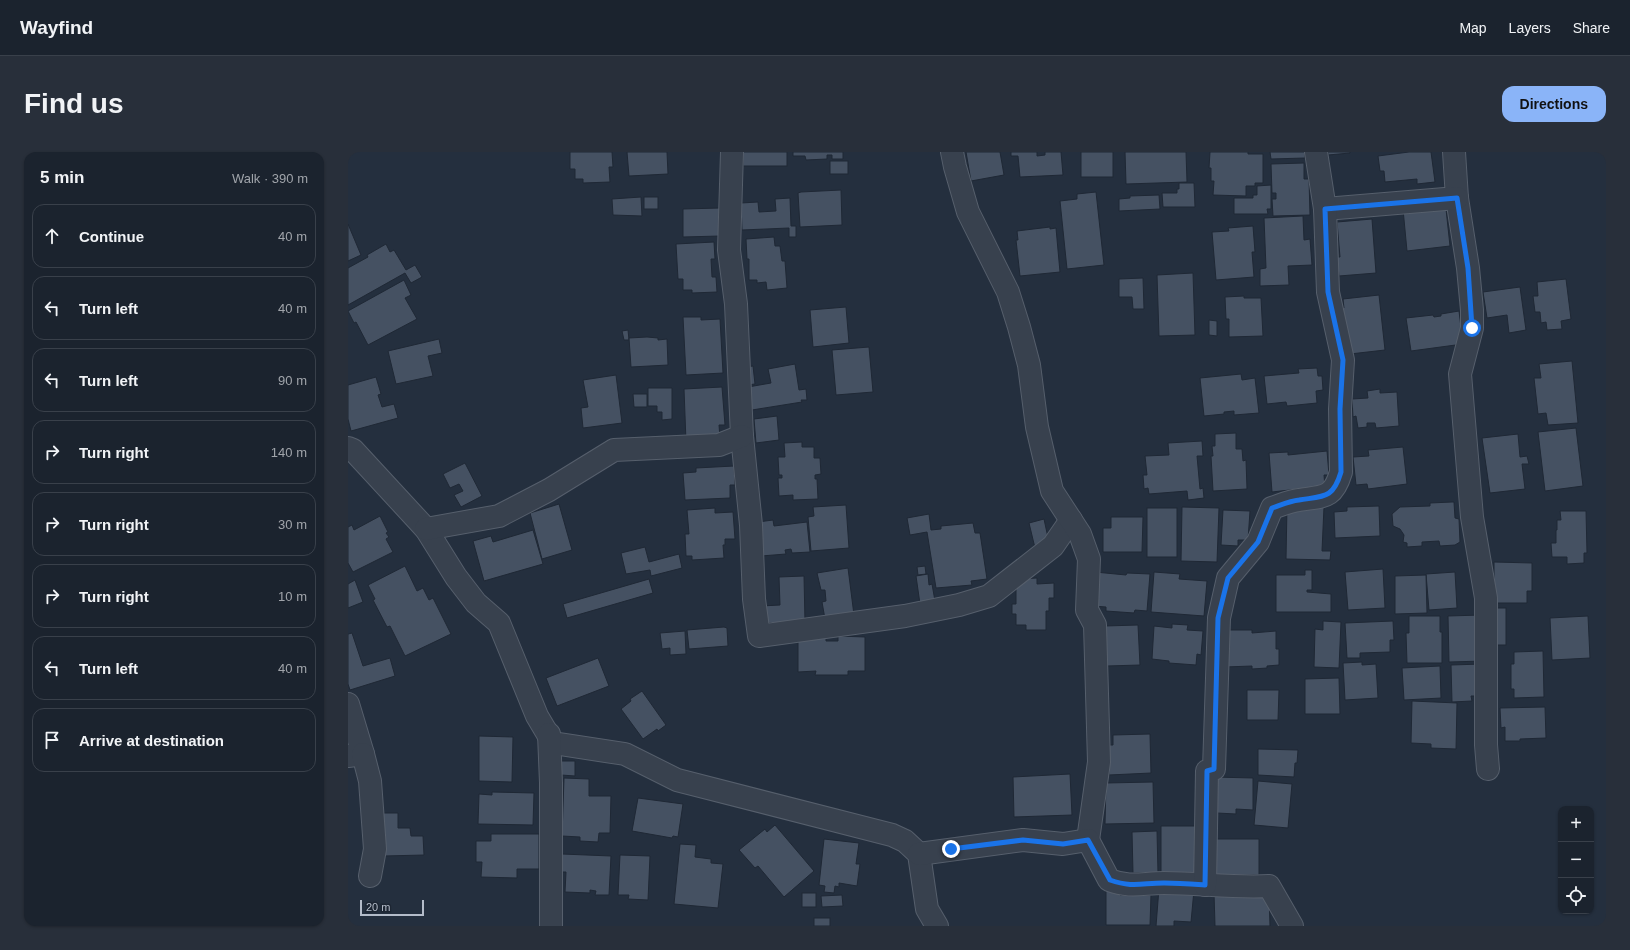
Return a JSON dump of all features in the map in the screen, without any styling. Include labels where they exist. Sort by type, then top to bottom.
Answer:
[{"type":"street","points":[[732,152],[729,250],[736,304],[742,436],[751,525],[754,599],[759,636],[905,616],[959,605],[989,596],[1053,546],[1071,520]]},
{"type":"street","points":[[952,152],[968,212],[1010,299],[1019,327],[1028,365],[1037,427],[1052,491],[1080,534],[1089,559],[1087,610],[1095,625],[1099,762],[1088,840],[1110,880],[1121,884],[1134,886],[1163,883],[1268,886],[1292,926]]},
{"type":"street","points":[[1205,885],[1207,771],[1214,769],[1218,618],[1228,578],[1258,542],[1272,508],[1298,500],[1319,498],[1328,495],[1338,480],[1341,472],[1340,409],[1343,360],[1328,292],[1325,209],[1316,152]]},
{"type":"street","points":[[1454,152],[1457,198],[1468,268],[1472,310],[1472,328],[1460,374],[1472,517],[1486,598],[1486,744],[1488,769]]},
{"type":"street","points":[[1325,209],[1457,198]]},
{"type":"street","points":[[426,529],[499,516],[549,490],[614,450],[719,445],[742,436]]},
{"type":"street","points":[[348,448],[353,450],[426,529],[456,577],[476,603],[499,623],[537,716],[549,734],[553,744],[625,754],[677,780],[892,835],[905,841],[919,854],[927,909],[937,926]]},
{"type":"street","points":[[348,704],[356,755],[370,782],[375,849],[370,876]]},
{"type":"street","points":[[549,734],[551,798],[551,926]]},
{"type":"street","points":[[919,854],[1023,840],[1063,844],[1088,840]]},
{"type":"building","points":[[570,152],[612,152],[613,167],[609,167],[610,182],[583,183],[583,179],[575,179],[575,169],[570,169]]},
{"type":"building","points":[[627,152],[667,152],[668,174],[629,176]]},
{"type":"building","points":[[743,152],[787,152],[787,166],[743,166]]},
{"type":"building","points":[[793,152],[843,152],[843,159],[832,159],[832,155],[827,155],[827,159],[806,160],[805,156],[793,156]]},
{"type":"building","points":[[966,152],[1000,152],[1004,175],[971,181]]},
{"type":"building","points":[[1011,152],[1037,152],[1037,156],[1045,155],[1045,152],[1061,152],[1063,175],[1020,177],[1018,156],[1011,156]]},
{"type":"building","points":[[1081,152],[1113,152],[1113,177],[1081,177]]},
{"type":"building","points":[[1125,152],[1186,152],[1187,182],[1126,184]]},
{"type":"building","points":[[1210,152],[1248,152],[1248,154],[1263,154],[1263,183],[1255,183],[1255,186],[1246,186],[1246,196],[1213,195],[1214,181],[1211,181],[1211,168],[1209,168]]},
{"type":"building","points":[[1270,152],[1305,152],[1305,158],[1271,159]]},
{"type":"building","points":[[1328,152],[1350,152],[1350,153],[1328,155]]},
{"type":"building","points":[[1409,152],[1431,152],[1435,182],[1417,184],[1417,179],[1385,182],[1384,171],[1380,171],[1378,156]]},
{"type":"building","points":[[830,161],[848,161],[848,174],[830,174]]},
{"type":"building","points":[[1304,163],[1304,179],[1309,179],[1310,215],[1273,216],[1272,199],[1276,199],[1276,193],[1272,193],[1271,164]]},
{"type":"building","points":[[1179,183],[1194,183],[1195,207],[1163,207],[1162,193],[1177,193]]},
{"type":"building","points":[[1271,185],[1271,209],[1267,209],[1268,214],[1234,214],[1234,198],[1253,198],[1253,195],[1257,195],[1257,186]]},
{"type":"building","points":[[841,190],[842,225],[800,227],[798,193]]},
{"type":"building","points":[[1096,192],[1104,265],[1067,269],[1060,201],[1077,199],[1077,194]]},
{"type":"building","points":[[1159,195],[1160,209],[1119,211],[1119,199],[1130,198],[1130,196]]},
{"type":"building","points":[[641,197],[642,216],[613,215],[612,199]]},
{"type":"building","points":[[644,197],[658,197],[658,209],[644,209]]},
{"type":"building","points":[[790,198],[791,226],[796,226],[796,237],[789,237],[789,228],[742,230],[741,203],[758,202],[759,212],[776,211],[775,199]]},
{"type":"building","points":[[720,208],[720,236],[683,237],[683,209]]},
{"type":"building","points":[[1403,209],[1446,209],[1450,246],[1407,251]]},
{"type":"building","points":[[1303,216],[1304,240],[1310,239],[1312,265],[1288,266],[1289,285],[1260,286],[1260,269],[1266,268],[1264,218]]},
{"type":"building","points":[[1372,219],[1376,273],[1339,276],[1337,257],[1340,257],[1337,222]]},
{"type":"building","points":[[348,224],[361,255],[348,261]]},
{"type":"building","points":[[1253,226],[1255,252],[1252,252],[1254,277],[1216,280],[1212,232],[1229,231],[1228,228]]},
{"type":"building","points":[[1050,227],[1050,229],[1056,228],[1060,272],[1020,276],[1016,240],[1018,240],[1017,231]]},
{"type":"building","points":[[774,237],[775,246],[780,246],[782,261],[785,261],[787,288],[767,290],[766,282],[757,283],[757,280],[749,280],[749,259],[747,259],[746,239]]},
{"type":"building","points":[[714,242],[715,259],[711,259],[712,277],[716,277],[717,292],[692,293],[692,290],[683,290],[683,279],[678,279],[676,244]]},
{"type":"building","points":[[386,244],[390,252],[394,250],[406,270],[415,265],[422,277],[411,283],[405,273],[348,305],[348,268],[368,257],[367,255]]},
{"type":"building","points":[[1193,273],[1195,335],[1159,336],[1157,275]]},
{"type":"building","points":[[1143,278],[1144,309],[1133,309],[1132,297],[1119,297],[1119,279]]},
{"type":"building","points":[[1566,279],[1571,319],[1561,321],[1562,329],[1547,330],[1546,322],[1541,323],[1540,312],[1535,312],[1533,296],[1538,296],[1537,282]]},
{"type":"building","points":[[404,280],[411,295],[405,298],[417,319],[368,345],[356,322],[354,323],[348,311]]},
{"type":"building","points":[[1520,287],[1526,330],[1509,333],[1507,315],[1487,318],[1483,292]]},
{"type":"building","points":[[1379,295],[1385,350],[1350,354],[1340,308],[1344,308],[1343,299]]},
{"type":"building","points":[[1244,296],[1244,298],[1261,298],[1263,336],[1229,337],[1229,319],[1226,319],[1225,297]]},
{"type":"building","points":[[846,307],[849,343],[813,347],[810,310]]},
{"type":"building","points":[[1459,311],[1463,344],[1411,351],[1406,318],[1433,315],[1434,317],[1441,316],[1441,314]]},
{"type":"building","points":[[683,317],[701,317],[701,320],[720,319],[723,373],[686,375]]},
{"type":"building","points":[[1209,320],[1217,321],[1217,336],[1209,335]]},
{"type":"building","points":[[628,330],[629,340],[624,340],[622,331]]},
{"type":"building","points":[[629,338],[658,338],[658,340],[667,339],[668,365],[631,367]]},
{"type":"building","points":[[439,339],[442,353],[428,356],[433,376],[396,384],[388,351]]},
{"type":"building","points":[[869,347],[873,392],[836,395],[832,350]]},
{"type":"building","points":[[1572,361],[1578,423],[1548,425],[1546,413],[1538,414],[1534,378],[1541,378],[1539,364]]},
{"type":"building","points":[[795,364],[799,390],[806,389],[807,400],[752,410],[748,387],[771,383],[768,369]]},
{"type":"building","points":[[753,366],[755,384],[747,385],[745,367]]},
{"type":"building","points":[[1317,368],[1318,376],[1322,376],[1323,390],[1316,391],[1317,403],[1287,406],[1286,402],[1267,404],[1264,376],[1299,373],[1298,369]]},
{"type":"building","points":[[1241,374],[1242,380],[1255,378],[1259,413],[1234,415],[1234,411],[1224,412],[1224,414],[1204,416],[1200,378]]},
{"type":"building","points":[[616,375],[622,423],[583,428],[581,408],[588,407],[583,380]]},
{"type":"building","points":[[376,377],[381,394],[378,395],[382,407],[394,404],[398,418],[351,431],[348,419],[348,385]]},
{"type":"building","points":[[722,387],[725,425],[719,425],[720,438],[686,442],[684,389]]},
{"type":"building","points":[[648,388],[672,388],[672,419],[662,420],[662,412],[657,412],[657,406],[648,406]]},
{"type":"building","points":[[1380,389],[1380,393],[1397,392],[1399,426],[1376,428],[1375,423],[1367,423],[1367,427],[1358,428],[1356,416],[1353,417],[1352,399],[1368,398],[1367,391]]},
{"type":"building","points":[[633,394],[647,394],[647,407],[634,407]]},
{"type":"building","points":[[777,416],[779,440],[756,443],[754,419]]},
{"type":"building","points":[[1576,428],[1583,486],[1545,491],[1538,432]]},
{"type":"building","points":[[1236,433],[1236,449],[1242,449],[1243,461],[1246,460],[1247,489],[1213,491],[1211,456],[1213,456],[1212,446],[1215,446],[1215,434]]},
{"type":"building","points":[[1518,434],[1520,457],[1527,456],[1529,464],[1522,464],[1525,489],[1490,493],[1482,438]]},
{"type":"building","points":[[1202,441],[1203,456],[1197,456],[1200,489],[1203,488],[1204,498],[1188,500],[1187,491],[1149,494],[1148,488],[1144,489],[1143,475],[1147,475],[1145,456],[1169,455],[1168,443]]},
{"type":"building","points":[[802,442],[802,447],[814,447],[814,458],[820,458],[821,474],[815,475],[815,479],[817,479],[818,499],[793,500],[793,495],[779,496],[778,478],[782,478],[782,475],[779,475],[778,457],[785,457],[784,443]]},
{"type":"building","points":[[1403,447],[1407,484],[1368,489],[1367,484],[1356,485],[1353,457],[1369,456],[1368,450]]},
{"type":"building","points":[[1327,451],[1329,475],[1324,475],[1325,488],[1307,488],[1272,492],[1269,453],[1288,452],[1288,455]]},
{"type":"building","points":[[465,463],[482,496],[461,507],[454,495],[463,491],[459,484],[450,488],[443,474]]},
{"type":"building","points":[[734,466],[735,485],[730,485],[730,498],[685,500],[683,473],[696,472],[696,468]]},
{"type":"building","points":[[1454,502],[1455,518],[1459,519],[1460,542],[1455,545],[1440,546],[1439,541],[1422,542],[1422,546],[1407,547],[1407,543],[1403,542],[1404,535],[1400,529],[1393,526],[1392,514],[1400,507],[1430,506],[1430,503]]},
{"type":"building","points":[[559,504],[572,550],[542,559],[530,513]]},
{"type":"building","points":[[846,505],[849,548],[811,551],[808,517],[814,516],[813,507]]},
{"type":"building","points":[[1287,506],[1324,507],[1322,551],[1331,551],[1330,560],[1286,559]]},
{"type":"building","points":[[1379,506],[1380,536],[1335,538],[1334,512],[1347,511],[1347,507]]},
{"type":"building","points":[[1182,507],[1219,508],[1217,562],[1181,561]]},
{"type":"building","points":[[715,508],[715,513],[733,512],[735,539],[725,539],[725,545],[723,545],[724,558],[692,560],[692,556],[686,556],[685,534],[689,534],[687,510]]},
{"type":"building","points":[[1147,508],[1177,508],[1177,557],[1147,557]]},
{"type":"building","points":[[1223,510],[1250,511],[1248,540],[1238,540],[1238,546],[1221,545]]},
{"type":"building","points":[[1560,511],[1586,511],[1587,553],[1584,553],[1584,563],[1567,564],[1567,557],[1552,557],[1551,543],[1556,543],[1557,520],[1561,520]]},
{"type":"building","points":[[929,514],[931,530],[941,529],[941,526],[973,523],[975,533],[980,533],[987,579],[971,581],[972,585],[936,588],[927,532],[910,535],[907,518]]},
{"type":"building","points":[[380,516],[388,532],[386,533],[389,537],[386,539],[393,552],[353,572],[348,563],[348,527],[352,525],[354,530]]},
{"type":"building","points":[[1111,517],[1143,517],[1142,552],[1103,552],[1103,528],[1111,528]]},
{"type":"building","points":[[1044,519],[1050,547],[1035,548],[1029,523]]},
{"type":"building","points":[[773,520],[774,526],[807,522],[810,552],[792,553],[791,549],[785,550],[786,554],[761,556],[758,522]]},
{"type":"building","points":[[533,530],[543,564],[484,581],[473,541],[491,536],[493,542]]},
{"type":"building","points":[[645,547],[649,562],[679,554],[682,568],[651,576],[650,570],[626,574],[621,553]]},
{"type":"building","points":[[1494,562],[1532,563],[1532,591],[1527,591],[1527,603],[1494,603]]},
{"type":"building","points":[[405,566],[417,591],[423,588],[429,600],[433,598],[451,634],[405,656],[390,626],[387,627],[373,600],[375,599],[368,585]]},
{"type":"building","points":[[925,566],[926,574],[918,575],[917,567]]},
{"type":"building","points":[[848,568],[854,615],[825,619],[822,602],[826,601],[825,590],[821,590],[817,573]]},
{"type":"building","points":[[1383,569],[1385,608],[1348,610],[1345,572]]},
{"type":"building","points":[[1305,570],[1312,570],[1312,590],[1307,590],[1307,592],[1331,594],[1331,612],[1276,612],[1276,575],[1305,575]]},
{"type":"building","points":[[1095,572],[1126,575],[1127,573],[1150,574],[1147,611],[1135,610],[1134,613],[1106,611],[1106,607],[1093,606]]},
{"type":"building","points":[[1154,572],[1180,574],[1179,579],[1207,581],[1204,616],[1151,612]]},
{"type":"building","points":[[1455,572],[1457,608],[1429,610],[1426,574]]},
{"type":"building","points":[[928,574],[929,585],[932,584],[935,601],[920,604],[916,576]]},
{"type":"building","points":[[1426,575],[1427,613],[1395,614],[1395,576]]},
{"type":"building","points":[[804,576],[805,622],[761,623],[761,606],[780,605],[779,577]]},
{"type":"building","points":[[1037,578],[1037,584],[1054,583],[1054,598],[1049,598],[1049,611],[1046,611],[1046,630],[1026,630],[1026,625],[1016,625],[1016,614],[1012,614],[1012,604],[1016,604],[1016,579]]},
{"type":"building","points":[[649,579],[653,593],[567,618],[563,604]]},
{"type":"building","points":[[355,580],[363,602],[348,608],[348,584]]},
{"type":"building","points":[[1494,608],[1506,608],[1506,645],[1494,645]]},
{"type":"building","points":[[1481,615],[1484,661],[1449,662],[1448,616]]},
{"type":"building","points":[[1409,616],[1440,616],[1440,632],[1442,632],[1442,663],[1407,663],[1406,633],[1409,633]]},
{"type":"building","points":[[1588,616],[1590,658],[1552,660],[1550,618]]},
{"type":"building","points":[[1323,621],[1341,622],[1339,668],[1314,667],[1315,629],[1323,630]]},
{"type":"building","points":[[1393,621],[1394,640],[1390,640],[1390,652],[1360,653],[1360,658],[1347,658],[1345,623]]},
{"type":"building","points":[[1172,624],[1188,625],[1187,630],[1203,631],[1201,655],[1197,654],[1196,665],[1169,663],[1169,661],[1152,659],[1154,626],[1172,628]]},
{"type":"building","points":[[1138,625],[1140,665],[1107,666],[1105,626]]},
{"type":"building","points":[[727,628],[728,646],[689,649],[687,630]]},
{"type":"building","points":[[1224,630],[1252,630],[1252,633],[1276,631],[1276,649],[1279,649],[1279,665],[1267,666],[1267,668],[1252,669],[1252,666],[1225,667]]},
{"type":"building","points":[[685,631],[686,654],[670,655],[670,648],[662,649],[660,633]]},
{"type":"building","points":[[352,633],[363,666],[390,658],[395,676],[350,690],[348,684],[348,634]]},
{"type":"building","points":[[798,636],[826,638],[826,641],[838,641],[838,636],[865,637],[865,671],[848,671],[848,675],[815,675],[816,671],[798,672]]},
{"type":"building","points":[[1543,651],[1544,697],[1514,698],[1514,689],[1511,689],[1511,664],[1514,664],[1514,652]]},
{"type":"building","points":[[598,658],[609,686],[557,706],[546,678]]},
{"type":"building","points":[[1362,662],[1362,665],[1376,664],[1378,698],[1345,700],[1343,663]]},
{"type":"building","points":[[1482,664],[1483,696],[1471,696],[1472,701],[1452,702],[1451,665]]},
{"type":"building","points":[[1440,666],[1441,698],[1404,700],[1402,668]]},
{"type":"building","points":[[1339,678],[1340,714],[1305,714],[1305,679]]},
{"type":"building","points":[[1247,690],[1279,690],[1278,720],[1247,720]]},
{"type":"building","points":[[642,691],[666,725],[658,731],[657,729],[643,739],[621,709],[631,701],[630,699]]},
{"type":"building","points":[[1412,701],[1457,703],[1456,749],[1431,748],[1431,744],[1411,743]]},
{"type":"building","points":[[1545,707],[1546,738],[1505,741],[1505,727],[1501,728],[1500,708]]},
{"type":"building","points":[[1150,734],[1151,773],[1109,775],[1108,745],[1113,745],[1113,735]]},
{"type":"building","points":[[479,736],[513,737],[512,782],[479,781]]},
{"type":"building","points":[[1258,749],[1298,750],[1294,777],[1258,775]]},
{"type":"building","points":[[561,761],[575,761],[575,776],[561,775]]},
{"type":"building","points":[[1070,774],[1072,815],[1014,817],[1013,777]]},
{"type":"building","points":[[1214,777],[1253,778],[1253,810],[1236,809],[1236,814],[1217,813]]},
{"type":"building","points":[[564,778],[589,779],[589,796],[611,796],[610,833],[599,833],[598,842],[580,841],[580,837],[562,836]]},
{"type":"building","points":[[1258,781],[1292,784],[1288,828],[1254,825]]},
{"type":"building","points":[[1153,782],[1154,823],[1105,824],[1106,783]]},
{"type":"building","points":[[492,792],[534,793],[533,825],[478,824],[479,794],[492,795]]},
{"type":"building","points":[[638,798],[683,804],[678,837],[673,836],[672,838],[632,831]]},
{"type":"building","points":[[382,813],[398,813],[398,828],[410,828],[411,836],[423,836],[424,855],[384,856]]},
{"type":"building","points":[[775,825],[814,871],[784,897],[758,866],[755,868],[739,850],[765,829],[767,832]]},
{"type":"building","points":[[1161,826],[1200,826],[1200,879],[1161,874]]},
{"type":"building","points":[[1157,831],[1158,873],[1133,873],[1132,832]]},
{"type":"building","points":[[491,834],[539,834],[539,869],[517,869],[517,878],[481,877],[482,862],[476,862],[476,841],[491,841]]},
{"type":"building","points":[[824,839],[859,843],[856,864],[860,864],[857,886],[839,883],[839,887],[835,886],[834,893],[824,892],[825,886],[819,885]]},
{"type":"building","points":[[1210,839],[1259,839],[1259,875],[1211,875]]},
{"type":"building","points":[[680,844],[696,845],[695,857],[711,859],[711,863],[723,864],[718,908],[674,904]]},
{"type":"building","points":[[562,854],[611,856],[609,895],[595,895],[596,891],[590,890],[590,893],[565,892],[566,872],[561,872]]},
{"type":"building","points":[[620,855],[650,856],[648,900],[628,899],[629,895],[618,895]]},
{"type":"building","points":[[1159,888],[1194,890],[1191,922],[1174,921],[1174,926],[1156,926]]},
{"type":"building","points":[[1106,890],[1120,890],[1120,895],[1151,895],[1150,925],[1106,925]]},
{"type":"building","points":[[1269,891],[1270,926],[1215,926],[1214,893]]},
{"type":"building","points":[[802,893],[816,893],[816,907],[802,907]]},
{"type":"building","points":[[842,895],[843,906],[822,907],[821,896]]},
{"type":"building","points":[[814,918],[830,918],[830,926],[814,926]]},
{"type":"route","points":[[951,849],[1023,840],[1063,844],[1088,840],[1110,880],[1121,884],[1134,886],[1163,883],[1205,885],[1207,771],[1214,769],[1218,618],[1228,578],[1258,542],[1272,508],[1298,500],[1319,498],[1328,495],[1338,480],[1341,472],[1342,445],[1340,409],[1343,360],[1328,292],[1325,209],[1457,198],[1468,268],[1472,328]]}]
